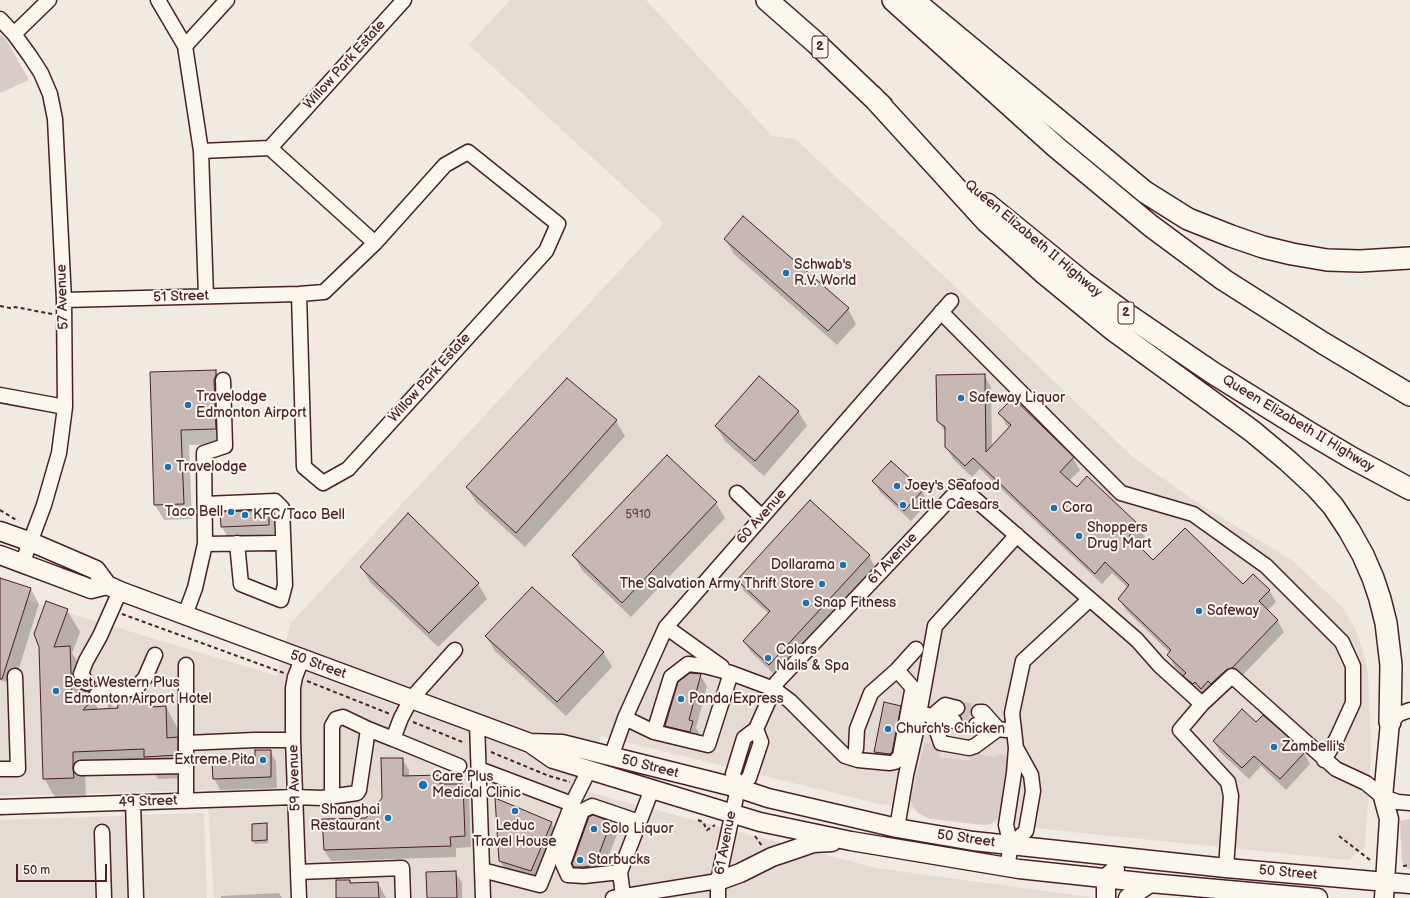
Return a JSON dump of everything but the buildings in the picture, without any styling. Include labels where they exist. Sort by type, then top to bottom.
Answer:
[{"type":"highway","name":"Queen Elizabeth II Highway","points":[[767,0],[816,43],[992,208],[1084,283],[1212,373],[1352,458],[1410,489]]},
{"type":"highway","points":[[893,0],[1056,147],[1151,226],[1224,280],[1323,344],[1410,395]]},
{"type":"highway","points":[[913,0],[1145,192],[1188,218],[1231,236],[1263,247],[1292,254],[1327,260],[1360,261],[1410,258]]},
{"type":"highway","points":[[872,96],[986,221],[1045,274],[1112,329],[1252,431],[1294,466],[1333,506],[1363,555],[1380,599],[1387,630],[1391,665],[1390,722]]},
{"type":"main road","points":[[0,531],[31,542],[96,570],[113,588]]},
{"type":"main road","name":"50 Street","points":[[0,555],[91,589],[113,588],[302,660],[530,743],[553,759],[585,777],[652,789],[760,822],[850,841],[1007,867],[1150,883],[1225,894],[1313,898]]},
{"type":"main road","points":[[1384,890],[1389,819],[1383,797],[1390,722]]},
{"type":"main road","name":"50 Street","points":[[530,743],[562,744],[738,788],[768,798],[897,828],[974,841],[1128,856],[1384,890],[1410,884]]},
{"type":"main road","points":[[718,889],[740,873],[772,857],[813,843],[850,841]]},
{"type":"main road","points":[[1106,898],[1106,878],[1128,856]]},
{"type":"main road","points":[[1085,876],[1094,890],[1102,898]]},
{"type":"main road","points":[[1128,898],[1150,883]]},
{"type":"street","points":[[14,34],[49,0]]},
{"type":"street","points":[[158,0],[185,46],[201,151],[206,296]]},
{"type":"street","points":[[185,46],[227,0]]},
{"type":"street","name":"Willow Park Estate","points":[[270,148],[404,0]]},
{"type":"street","name":"57 Avenue","points":[[0,19],[14,34],[41,72],[50,94],[55,118],[64,300],[65,407],[59,453],[44,505],[22,564]]},
{"type":"street","points":[[201,151],[270,148],[375,243]]},
{"type":"street","name":"Willow Park Estate","points":[[468,152],[558,224],[546,251],[348,469],[323,484],[304,466],[299,294],[324,292],[375,243],[445,165],[468,152]]},
{"type":"street","name":"51 Street","points":[[64,300],[299,294]]},
{"type":"street","name":"60 Avenue","points":[[612,757],[625,718],[666,627],[951,301]]},
{"type":"street","points":[[941,312],[1121,493],[1193,514],[1266,566],[1342,642],[1353,666],[1352,703],[1337,738],[1324,760]]},
{"type":"street","points":[[185,615],[195,588],[205,544],[204,454],[225,446],[223,380]]},
{"type":"street","points":[[0,395],[65,407]]},
{"type":"street","name":"61 Avenue","points":[[718,889],[738,788],[749,778],[761,742],[756,728],[778,682],[960,487],[1017,535]]},
{"type":"street","points":[[737,493],[762,518]]},
{"type":"street","points":[[205,504],[275,501],[282,508],[285,585],[280,600],[241,584],[237,543]]},
{"type":"street","points":[[897,828],[906,775],[926,714],[935,626],[1017,535],[1136,640],[1160,665],[1202,704]]},
{"type":"street","points":[[205,544],[276,543]]},
{"type":"street","points":[[87,683],[81,674],[111,610],[113,588]]},
{"type":"street","points":[[1007,867],[1011,845],[1006,825],[1014,774],[1016,748],[1012,713],[1023,661],[1090,599]]},
{"type":"street","points":[[666,627],[731,673]]},
{"type":"street","points":[[856,749],[856,729],[871,693],[897,670],[916,649]]},
{"type":"street","points":[[393,739],[401,718],[411,699],[454,650]]},
{"type":"street","points":[[97,694],[136,688],[145,678],[155,655]]},
{"type":"street","name":"59 Avenue","points":[[299,898],[293,740],[293,688],[295,677],[302,660]]},
{"type":"street","points":[[654,732],[671,677],[688,664],[705,666],[731,673],[774,689],[790,700],[845,756],[858,760],[890,763],[895,762],[900,756],[912,691],[912,687],[897,670]]},
{"type":"street","points":[[186,665],[186,801]]},
{"type":"street","points":[[625,718],[654,732],[708,745],[731,673]]},
{"type":"street","points":[[0,769],[18,769],[15,676]]},
{"type":"street","points":[[1226,868],[1230,796],[1228,782],[1180,730],[1202,704],[1232,676],[1324,760],[1336,769],[1366,783],[1383,797],[1398,802],[1410,803]]},
{"type":"street","points":[[926,714],[946,705],[956,714]]},
{"type":"street","points":[[1390,722],[1399,714],[1410,710]]},
{"type":"street","points":[[926,714],[941,743],[969,748],[975,746],[998,729]]},
{"type":"street","points":[[332,797],[332,726],[336,719],[343,718],[459,766]]},
{"type":"street","points":[[978,718],[998,729],[1014,731]]},
{"type":"street","points":[[477,723],[483,898]]},
{"type":"street","name":"49 Street","points":[[0,807],[295,796],[322,798],[357,793],[359,790],[368,729]]},
{"type":"street","points":[[186,743],[293,740]]},
{"type":"street","points":[[1011,845],[1026,831],[1033,791],[1031,775],[1016,748]]},
{"type":"street","points":[[81,768],[186,766]]},
{"type":"street","points":[[479,769],[572,804]]},
{"type":"street","points":[[482,870],[540,885],[572,804],[585,777]]},
{"type":"street","points":[[652,789],[620,872],[618,897],[718,889]]},
{"type":"street","points":[[133,802],[136,898]]},
{"type":"street","points":[[620,872],[584,876],[568,875],[563,864],[582,811],[592,806],[639,822]]},
{"type":"street","points":[[102,832],[104,898]]},
{"type":"street","points":[[298,872],[402,868],[403,898]]},
{"type":"path","points":[[0,306],[10,308],[15,307],[64,316]]},
{"type":"path","points":[[111,610],[295,677],[549,776],[585,777]]},
{"type":"path","points":[[696,818],[703,822],[707,830],[715,825]]},
{"type":"path","points":[[1339,836],[1370,860]]},
{"type":"path","points":[[1403,866],[1410,865]]},
{"type":"shaded area","points":[[510,0],[646,0],[772,136],[795,139],[944,276],[1134,458],[1198,503],[1293,561],[1344,609],[1358,635],[1367,667],[1371,756],[1365,847],[1349,860],[1053,830],[993,822],[879,804],[601,736],[581,790],[876,868],[1096,898],[214,898],[207,790],[0,796],[0,592],[277,676],[291,623],[664,223],[469,45]]},
{"type":"shaded area","points":[[0,34],[6,39],[29,80],[0,93]]},
{"type":"shaded area","points":[[925,743],[941,745],[939,757],[970,761],[972,751],[981,751],[981,755],[996,757],[997,754],[1004,755],[1008,760],[1010,773],[1003,812],[991,824],[983,825],[930,819],[918,813],[911,802],[911,796]]},
{"type":"shaded area","points":[[204,813],[207,898],[0,898],[0,820]]},
{"type":"shaded area","points":[[1410,819],[1410,869],[1408,869],[1402,862],[1400,821]]},
{"type":"tunnel","points":[[957,708],[979,712]]},
{"type":"tunnel","points":[[954,721],[976,725]]},
{"type":"place","name":"Schwab's R.V. World","points":[[786,273]]},
{"type":"place","name":"Safeway Liquor","points":[[961,398]]},
{"type":"place","name":"Travelodge Edmonton Airport","points":[[188,405]]},
{"type":"place","name":"Travelodge","points":[[168,467]]},
{"type":"place","name":"Joey's Seafood","points":[[897,486]]},
{"type":"place","name":"Little Caesars","points":[[903,505]]},
{"type":"place","name":"Cora","points":[[1054,508]]},
{"type":"place","name":"Taco Bell","points":[[231,512]]},
{"type":"place","name":"KFC/Taco Bell","points":[[245,515]]},
{"type":"place","name":"Shoppers Drug Mart","points":[[1079,536]]},
{"type":"place","name":"Dollarama","points":[[843,565]]},
{"type":"place","name":"The Salvation Army Thrift Store","points":[[822,584]]},
{"type":"place","name":"Snap Fitness","points":[[806,603]]},
{"type":"place","name":"Safeway","points":[[1199,611]]},
{"type":"place","name":"Colors Nails & Spa","points":[[768,658]]},
{"type":"place","name":"Best Western Plus Edmonton Airport Hotel","points":[[56,691]]},
{"type":"place","name":"Panda Express","points":[[681,699]]},
{"type":"place","name":"Church's Chicken","points":[[888,729]]},
{"type":"place","name":"Zambelli's","points":[[1274,747]]},
{"type":"place","name":"Extreme Pita","points":[[263,760]]},
{"type":"place","name":"Care Plus Medical Clinic","points":[[423,785]]},
{"type":"place","name":"Leduc Travel House","points":[[515,811]]},
{"type":"place","name":"Shanghai Restaurant","points":[[388,818]]},
{"type":"place","name":"Solo Liquor","points":[[594,829]]},
{"type":"place","name":"Starbucks","points":[[580,860]]}]
